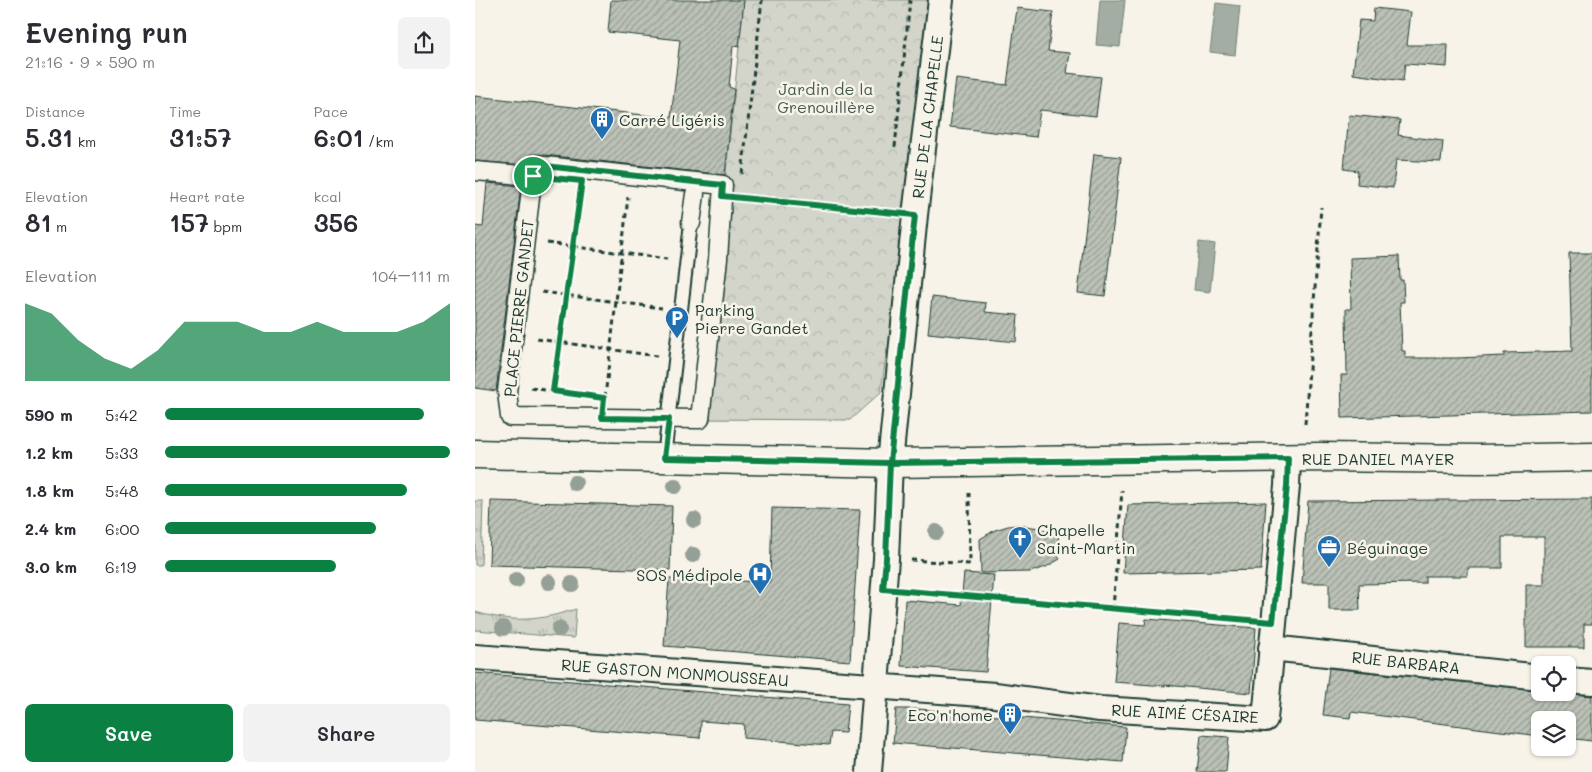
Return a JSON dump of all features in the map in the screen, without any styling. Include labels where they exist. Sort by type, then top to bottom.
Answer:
[{"type":"main road","name":"RUE DANIEL MAYER","points":[[475,454],[890,463],[1288,458],[1478,459],[1592,457]]},
{"type":"street","name":"RUE DE LA CHAPELLE","points":[[869,772],[886,559],[890,463],[915,215],[941,0]]},
{"type":"street","points":[[475,171],[722,196],[723,185],[535,165],[533,176]]},
{"type":"street","name":"PLACE PIERRE GANDET","points":[[533,176],[507,392],[510,417],[700,419],[718,253],[722,196]]},
{"type":"street","points":[[691,223],[695,194]]},
{"type":"street","name":"RUE AIMÉ CÉSAIRE","points":[[875,687],[995,695],[1100,708],[1265,720],[1288,458]]},
{"type":"street","name":"RUE BARBARA","points":[[1271,648],[1531,676]]},
{"type":"street","name":"RUE GASTON MONMOUSSEAU","points":[[475,657],[875,687]]},
{"type":"street","points":[[1576,681],[1592,682]]},
{"type":"lane","points":[[664,458],[691,223]]},
{"type":"path","points":[[895,150],[910,0]]},
{"type":"path","points":[[553,391],[582,181]]},
{"type":"path","points":[[602,418],[629,186]]},
{"type":"path","points":[[722,196],[915,215]]},
{"type":"path","points":[[891,213],[892,204]]},
{"type":"path","points":[[1305,424],[1321,207]]},
{"type":"path","points":[[538,242],[687,261]]},
{"type":"path","points":[[540,292],[681,311]]},
{"type":"path","points":[[534,339],[676,359]]},
{"type":"path","points":[[527,388],[570,394]]},
{"type":"path","points":[[1113,609],[1122,490]]},
{"type":"path","points":[[886,559],[970,564],[969,493]]},
{"type":"path","points":[[883,589],[1273,622]]},
{"type":"green space","name":"Jardin de la Grenouillère","points":[[744,0],[930,0],[891,348],[887,348],[881,392],[850,420],[700,419]]},
{"type":"green space","points":[[475,501],[483,501],[481,565],[475,565]]},
{"type":"green space","points":[[576,609],[574,638],[475,630],[475,612],[502,618],[526,619],[550,616]]},
{"type":"shaded area","points":[[1100,0],[1125,0],[1120,47],[1096,45]]},
{"type":"shaded area","points":[[1216,3],[1240,6],[1235,55],[1210,52]]},
{"type":"shaded area","points":[[1199,242],[1215,244],[1210,292],[1194,290]]},
{"type":"building","name":"Carré Ligéris","points":[[611,0],[744,0],[739,47],[733,46],[729,87],[734,89],[725,175],[536,154],[527,158],[524,165],[475,161],[475,96],[671,118],[680,40],[608,32]]},
{"type":"building","points":[[1017,8],[1053,12],[1048,51],[1070,53],[1067,73],[1101,77],[1096,116],[1040,110],[1036,137],[950,127],[956,79],[1007,85]]},
{"type":"building","points":[[1374,8],[1411,12],[1407,45],[1448,45],[1447,67],[1405,64],[1403,81],[1353,74],[1359,20],[1373,21]]},
{"type":"building","points":[[1349,115],[1400,120],[1398,135],[1443,141],[1441,162],[1396,160],[1393,188],[1357,184],[1358,171],[1344,169]]},
{"type":"building","points":[[1094,154],[1121,157],[1105,296],[1078,293]]},
{"type":"building","points":[[487,183],[521,186],[496,391],[475,388],[475,226],[483,227]]},
{"type":"building","points":[[1569,253],[1592,253],[1592,411],[1342,418],[1341,375],[1347,375],[1346,309],[1351,309],[1350,258],[1399,256],[1400,280],[1403,280],[1404,302],[1400,302],[1402,351],[1405,351],[1405,358],[1457,358],[1504,356],[1504,353],[1572,351]]},
{"type":"building","points":[[932,297],[986,303],[985,312],[1018,315],[1016,342],[928,333]]},
{"type":"building","points":[[1592,499],[1592,624],[1584,624],[1584,647],[1526,647],[1526,585],[1544,585],[1544,537],[1502,537],[1502,568],[1468,568],[1468,576],[1425,576],[1425,583],[1359,584],[1360,610],[1329,610],[1329,583],[1302,583],[1308,501]]},
{"type":"building","points":[[491,501],[672,506],[670,570],[489,565]]},
{"type":"building","points":[[1266,502],[1261,570],[1123,573],[1128,505]]},
{"type":"building","points":[[772,508],[860,510],[850,661],[664,646],[669,579],[770,582]]},
{"type":"building","name":"Chapelle Saint-Martin","points":[[1018,525],[1040,528],[1059,538],[1051,548],[1060,559],[1046,567],[1030,572],[981,573],[980,539],[995,530]]},
{"type":"building","points":[[964,573],[994,575],[986,672],[901,666],[905,600],[961,605]]},
{"type":"building","points":[[1146,619],[1256,628],[1251,693],[1114,682],[1119,623],[1145,625]]},
{"type":"building","points":[[1329,668],[1531,689],[1531,701],[1576,701],[1576,694],[1592,696],[1592,741],[1576,739],[1576,711],[1531,711],[1531,735],[1351,712],[1350,718],[1323,715]]},
{"type":"building","points":[[475,673],[848,704],[845,733],[831,732],[829,745],[743,738],[744,724],[701,721],[700,738],[475,720]]},
{"type":"building","name":"Eco'n'home","points":[[896,709],[918,709],[1126,727],[1123,762],[893,743]]},
{"type":"building","points":[[1201,735],[1229,737],[1226,772],[1197,772]]},
{"type":"place","name":"Carré Ligéris","points":[[602,140]]},
{"type":"place","name":"Parking Pierre Gandet","points":[[677,339]]},
{"type":"place","name":"Chapelle Saint-Martin","points":[[1020,559]]},
{"type":"place","name":"Béguinage","points":[[1329,568]]},
{"type":"place","name":"SOS Médipole","points":[[760,595]]},
{"type":"place","name":"Eco'n'home","points":[[1010,735]]},
{"type":"route","points":[[533,176],[535,165],[723,185],[722,196],[740,199],[915,215],[890,463],[1288,458],[1287,486],[1273,622],[883,589],[890,463],[664,458],[669,419],[602,418],[604,398],[553,391],[582,181],[533,176]]}]
